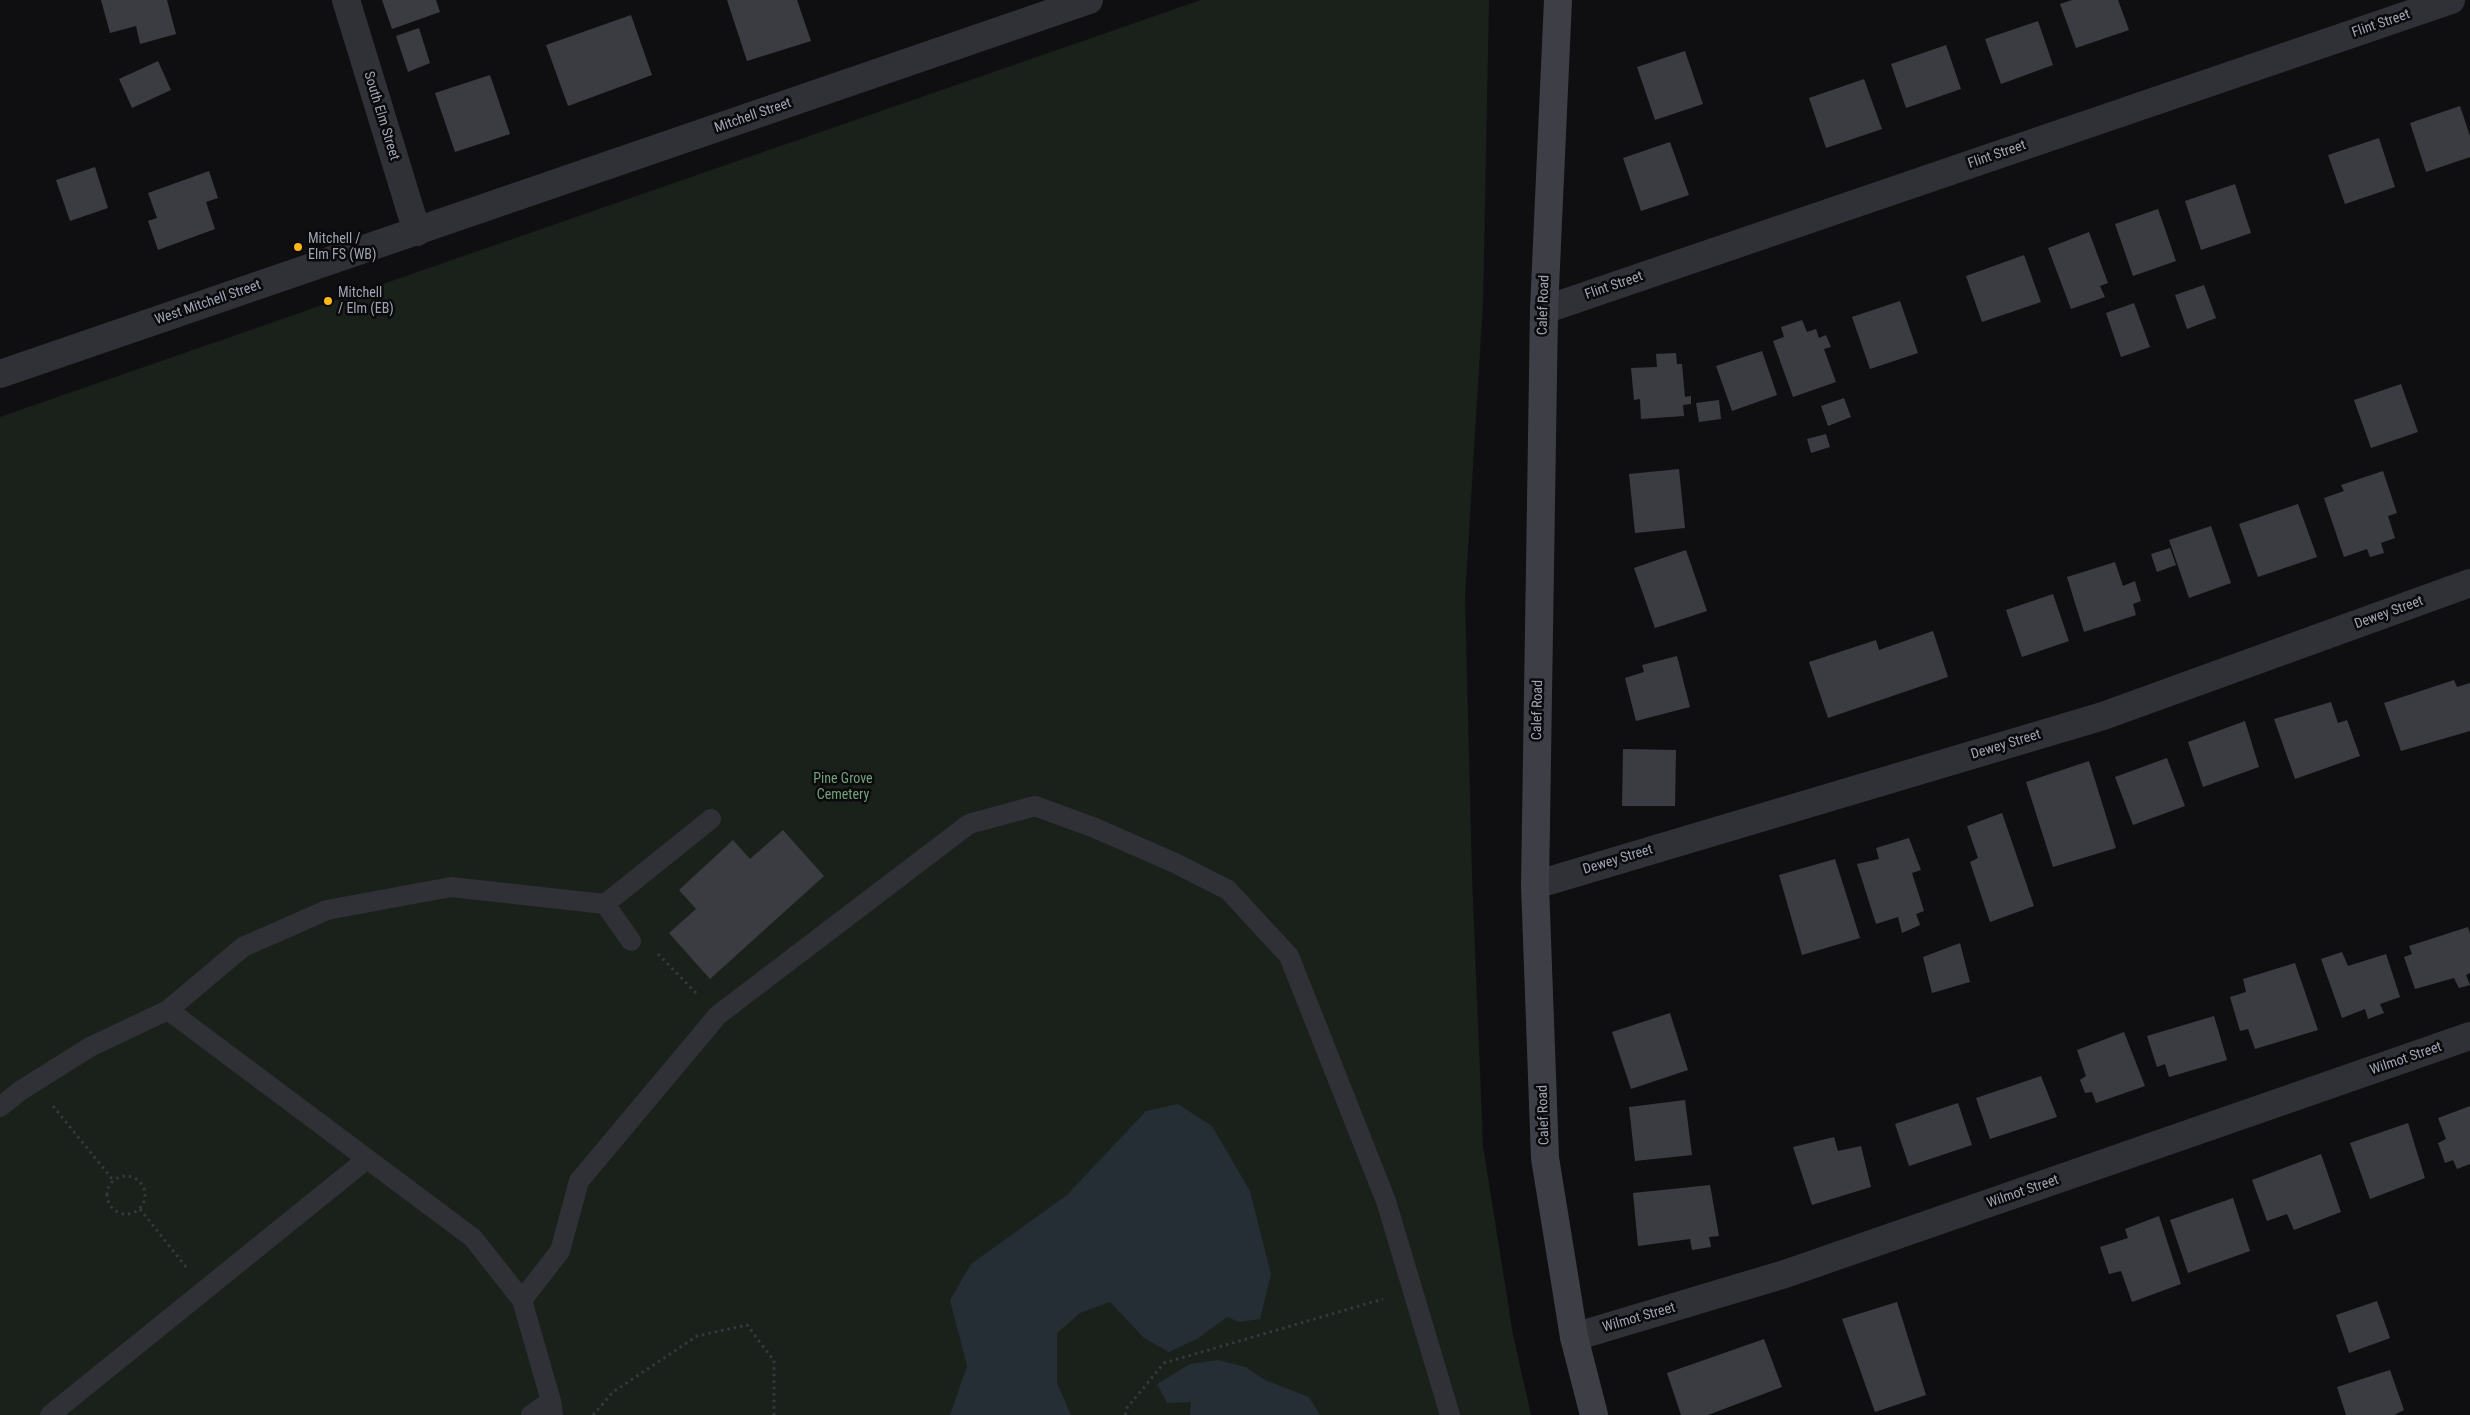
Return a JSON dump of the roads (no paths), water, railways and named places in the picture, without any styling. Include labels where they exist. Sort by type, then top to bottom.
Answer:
[{"type":"main road","name":"Calef Road","points":[[1558,0],[1544,310],[1535,885],[1545,1158],[1574,1337],[1594,1415]]},
{"type":"street","name":"South Elm Street","points":[[346,0],[417,232]]},
{"type":"street","name":"Mitchell Street","points":[[417,232],[1089,0]]},
{"type":"street","name":"Flint Street","points":[[1544,310],[2451,0]]},
{"type":"street","name":"West Mitchell Street","points":[[0,374],[417,232]]},
{"type":"street","name":"Dewey Street","points":[[1535,885],[2103,716],[2470,583]]},
{"type":"street","name":"Wilmot Street","points":[[1574,1337],[1785,1274],[2470,1036]]},
{"type":"lane","points":[[522,1300],[560,1251],[579,1181],[718,1015],[969,824],[1035,806],[1095,828],[1175,862],[1228,890],[1289,956],[1386,1201],[1450,1415]]},
{"type":"lane","points":[[0,1107],[34,1082],[90,1047],[168,1010],[243,946],[327,910],[451,887],[604,904],[711,819]]},
{"type":"lane","points":[[604,904],[631,941]]},
{"type":"lane","points":[[168,1010],[473,1238],[522,1300],[552,1408],[531,1415]]},
{"type":"lane","points":[[50,1415],[367,1159]]},
{"type":"place","name":"Mitchell / Elm FS (WB)","points":[[298,247]]},
{"type":"place","name":"Mitchell / Elm (EB)","points":[[328,301]]},
{"type":"park label","name":"Pine Grove Cemetery","points":[[843,788]]}]
